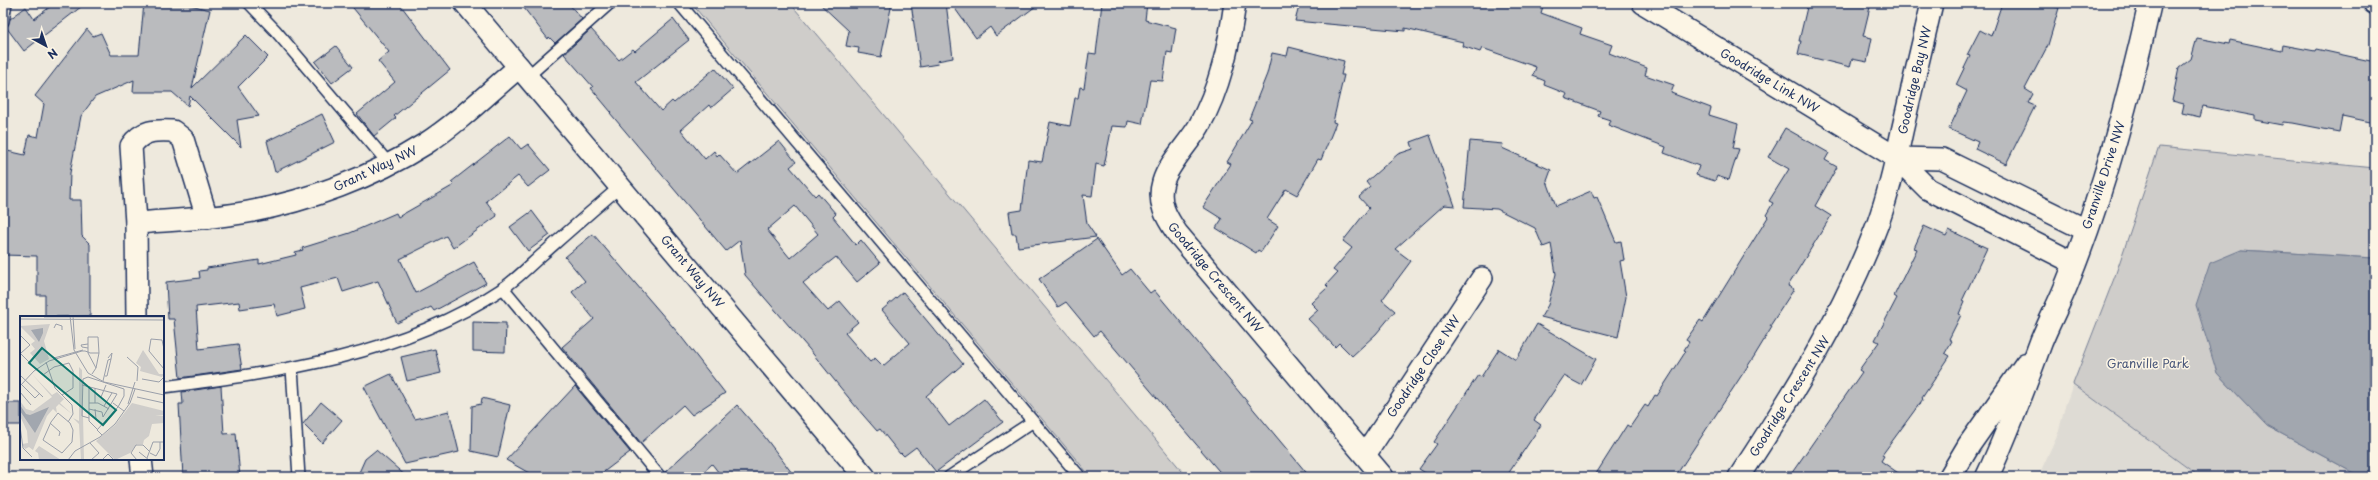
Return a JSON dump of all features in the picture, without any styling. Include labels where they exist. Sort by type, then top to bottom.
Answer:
[{"type":"street","name":"Grant Way NW","points":[[465,3],[865,477]]},
{"type":"street","name":"Goodridge Crescent NW","points":[[1235,3],[1227,52],[1216,88],[1199,125],[1166,174],[1161,194],[1164,213],[1177,233],[1383,477]]},
{"type":"street","name":"Goodridge Link NW","points":[[1643,3],[1897,158],[1928,189],[2074,263]]},
{"type":"street","name":"Goodridge Bay NW","points":[[1897,158],[1932,3]]},
{"type":"street","name":"Granville Drive NW","points":[[1987,477],[2020,401],[2041,341],[2074,263],[2086,230],[2122,114],[2150,3]]},
{"type":"street","name":"Grant Way NW","points":[[136,223],[207,218],[248,212],[322,192],[389,164],[426,144],[523,72]]},
{"type":"street","points":[[137,316],[136,223],[131,146],[138,137],[146,132],[173,131],[183,139],[207,218]]},
{"type":"street","name":"Goodridge Crescent NW","points":[[1738,477],[1802,381],[1846,300],[1878,222],[1897,158]]},
{"type":"street","points":[[1897,158],[1942,159],[2086,230]]},
{"type":"street","name":"Goodridge Close NW","points":[[1365,455],[1482,278]]},
{"type":"street","name":"Granville Drive NW","points":[[1950,477],[1969,445],[2041,341]]},
{"type":"street","points":[[141,460],[143,477]]},
{"type":"lane","points":[[3,21],[6,3]]},
{"type":"lane","points":[[249,3],[276,30],[389,164]]},
{"type":"lane","points":[[523,72],[610,3]]},
{"type":"lane","points":[[679,3],[1080,477]]},
{"type":"lane","points":[[164,387],[255,375],[344,357],[392,343],[435,325],[503,288],[621,186]]},
{"type":"lane","points":[[503,288],[660,477]]},
{"type":"lane","points":[[292,368],[299,477]]},
{"type":"lane","points":[[949,477],[1032,422]]},
{"type":"shaded area","points":[[2241,250],[2373,258],[2375,260],[2375,477],[2362,477],[2267,426],[2217,373],[2196,305],[2210,263]]},
{"type":"shaded area","points":[[2073,384],[2200,477],[2038,477],[2059,431],[2064,409]]},
{"type":"green space","points":[[691,3],[790,3],[1187,477],[1091,477]]},
{"type":"green space","name":"Granville Park","points":[[2159,147],[2375,168],[2375,260],[2373,258],[2241,250],[2217,373],[2267,426],[2362,477],[2200,477],[2073,384],[2115,276]]},
{"type":"building","points":[[55,3],[86,3],[24,51],[6,27],[10,19],[26,7],[34,19]]},
{"type":"building","points":[[144,3],[182,3],[210,10],[192,88],[246,35],[268,57],[238,87],[259,116],[237,120],[241,147],[190,96],[188,106],[172,92],[133,92],[134,80],[95,97],[81,116],[70,173],[69,200],[81,200],[82,236],[90,244],[90,316],[45,316],[45,295],[37,295],[37,256],[3,255],[3,150],[25,155],[29,135],[38,137],[44,104],[35,96],[87,29],[93,36],[101,33],[111,55],[139,55]]},
{"type":"building","points":[[349,3],[399,3],[450,70],[394,116],[396,118],[374,136],[357,114],[395,82],[378,61],[389,52]]},
{"type":"building","points":[[520,3],[568,3],[582,19],[555,43],[549,37],[548,39]]},
{"type":"building","points":[[819,3],[892,3],[881,57],[858,53],[859,48],[846,46],[849,31]]},
{"type":"building","points":[[911,3],[946,3],[953,58],[937,61],[938,64],[920,67]]},
{"type":"building","points":[[951,3],[1040,3],[996,36],[990,27],[976,38]]},
{"type":"building","points":[[1102,3],[1147,3],[1145,20],[1176,28],[1172,53],[1167,52],[1163,81],[1150,80],[1142,124],[1128,121],[1127,127],[1112,126],[1104,166],[1096,164],[1092,196],[1083,195],[1087,224],[1096,237],[1018,247],[1016,234],[1012,234],[1009,212],[1022,210],[1028,160],[1042,162],[1050,122],[1070,126],[1075,98],[1078,98],[1080,87],[1084,88],[1089,53],[1096,54]]},
{"type":"building","points":[[1300,3],[1544,3],[1541,13],[1582,28],[1580,34],[1612,45],[1609,53],[1647,68],[1645,75],[1674,85],[1671,93],[1711,108],[1709,115],[1738,124],[1733,148],[1739,149],[1729,180],[1717,176],[1715,181],[1696,175],[1699,166],[1664,153],[1666,147],[1608,125],[1610,120],[1598,116],[1600,111],[1565,98],[1567,94],[1544,85],[1545,81],[1533,76],[1536,67],[1482,48],[1480,52],[1462,46],[1463,42],[1405,28],[1405,31],[1295,21]]},
{"type":"building","points":[[1808,3],[1871,3],[1863,36],[1872,38],[1867,62],[1852,59],[1850,67],[1798,54],[1801,41],[1799,41]]},
{"type":"building","points":[[2002,3],[2042,3],[2059,8],[2048,45],[2025,89],[2033,94],[2028,103],[2035,106],[2006,164],[1975,149],[1978,142],[1949,129],[1967,91],[1956,85],[1970,56],[1967,55],[1980,30],[1991,36]]},
{"type":"building","points":[[673,19],[689,40],[636,82],[661,111],[672,101],[674,103],[715,68],[733,89],[711,108],[709,105],[681,130],[705,159],[714,151],[717,156],[719,154],[737,174],[779,141],[796,162],[790,167],[815,196],[818,193],[836,214],[833,217],[856,245],[861,240],[880,263],[857,282],[836,257],[803,283],[828,311],[840,301],[858,322],[845,333],[870,362],[875,358],[883,366],[910,343],[882,310],[903,292],[963,364],[926,396],[949,426],[984,399],[1003,422],[936,472],[916,447],[904,456],[901,453],[900,454],[880,429],[877,431],[745,275],[740,240],[726,251],[610,113],[611,112],[591,88],[593,87],[564,54],[591,29],[619,60],[633,49],[635,51]],"holes":[[[795,206],[818,234],[790,258],[767,230]]]},
{"type":"building","points":[[2197,38],[2229,44],[2230,40],[2282,51],[2283,45],[2315,51],[2316,49],[2375,62],[2375,123],[2342,116],[2339,132],[2293,123],[2283,122],[2282,125],[2255,120],[2255,116],[2203,106],[2200,117],[2182,113],[2184,104],[2172,101],[2179,68],[2191,59]]},
{"type":"building","points":[[336,46],[353,67],[332,83],[315,62]]},
{"type":"building","points":[[1289,47],[1344,61],[1341,75],[1344,75],[1333,122],[1336,123],[1321,160],[1318,159],[1297,195],[1286,189],[1267,219],[1278,226],[1261,252],[1258,250],[1256,253],[1216,228],[1222,219],[1203,207],[1231,164],[1227,162],[1252,120],[1249,119],[1267,74],[1272,53],[1287,56]]},
{"type":"building","points":[[322,114],[335,142],[275,172],[267,141]]},
{"type":"building","points":[[1785,128],[1829,153],[1825,160],[1837,167],[1815,206],[1831,216],[1788,286],[1794,289],[1770,326],[1772,327],[1755,355],[1675,477],[1594,477],[1627,425],[1630,427],[1645,405],[1648,407],[1655,395],[1657,396],[1686,351],[1684,350],[1689,342],[1686,340],[1700,320],[1703,322],[1768,217],[1766,215],[1773,203],[1769,201],[1789,169],[1768,157]]},
{"type":"building","points":[[1430,135],[1455,206],[1444,205],[1395,249],[1411,261],[1382,300],[1395,311],[1376,334],[1352,356],[1339,343],[1335,347],[1308,319],[1318,310],[1311,303],[1328,287],[1326,285],[1337,273],[1333,270],[1352,248],[1343,241],[1369,208],[1359,197],[1370,187],[1366,182],[1398,154],[1413,149],[1411,142]]},
{"type":"building","points":[[510,136],[521,149],[528,144],[550,170],[528,187],[518,176],[486,201],[497,216],[453,248],[446,236],[400,259],[416,293],[474,262],[486,283],[434,311],[431,307],[397,323],[378,281],[343,292],[338,278],[300,288],[305,309],[277,316],[274,304],[240,309],[239,302],[196,307],[199,349],[238,344],[242,369],[180,378],[174,319],[168,319],[166,282],[200,278],[199,271],[207,270],[207,268],[259,260],[259,264],[296,255],[295,252],[303,250],[302,248],[350,233],[396,213],[398,217],[454,185],[451,182]]},
{"type":"building","points":[[1470,141],[1503,144],[1502,148],[1551,170],[1547,181],[1556,206],[1591,191],[1594,198],[1597,197],[1616,242],[1621,241],[1624,260],[1620,261],[1626,297],[1618,337],[1541,317],[1548,305],[1556,274],[1551,244],[1543,247],[1535,228],[1497,209],[1464,207]]},
{"type":"building","points":[[532,211],[550,235],[528,251],[510,227]]},
{"type":"building","points":[[1924,226],[1946,236],[1949,230],[1987,248],[1962,301],[1964,302],[1959,314],[1961,315],[1949,339],[1952,341],[1945,353],[1950,356],[1922,398],[1923,399],[1882,455],[1884,456],[1881,461],[1904,477],[1789,477],[1862,372],[1859,370],[1879,342],[1875,340],[1897,298],[1894,296],[1917,249],[1914,248]]},
{"type":"building","points":[[593,234],[679,334],[725,393],[692,415],[683,405],[641,443],[562,347],[594,319],[572,292],[585,281],[565,257]]},
{"type":"building","points":[[1097,239],[1122,275],[1130,269],[1150,293],[1154,290],[1310,477],[1224,477],[1100,331],[1094,336],[1066,302],[1058,307],[1039,279]]},
{"type":"building","points":[[473,322],[506,323],[505,352],[473,351]]},
{"type":"building","points":[[1537,324],[1596,359],[1581,385],[1564,376],[1534,420],[1541,425],[1506,477],[1432,477],[1419,469],[1437,444],[1434,442],[1478,375],[1481,377],[1499,349],[1516,360]]},
{"type":"building","points":[[435,349],[441,373],[407,381],[401,357]]},
{"type":"building","points":[[391,374],[415,419],[449,411],[459,452],[405,464],[364,387]]},
{"type":"building","points":[[221,386],[224,434],[236,433],[240,477],[183,477],[179,404],[183,404],[182,392]]},
{"type":"building","points":[[575,386],[630,452],[597,477],[536,477],[506,460]]},
{"type":"building","points":[[482,398],[510,405],[498,457],[471,451],[472,406],[481,404]]},
{"type":"building","points":[[321,402],[342,420],[322,443],[303,424]]},
{"type":"building","points":[[3,403],[20,403],[20,425],[3,425]]},
{"type":"building","points":[[737,405],[764,436],[795,477],[722,477],[712,464],[698,477],[667,477],[665,472]]},
{"type":"building","points":[[376,450],[407,477],[357,477],[365,459]]}]
